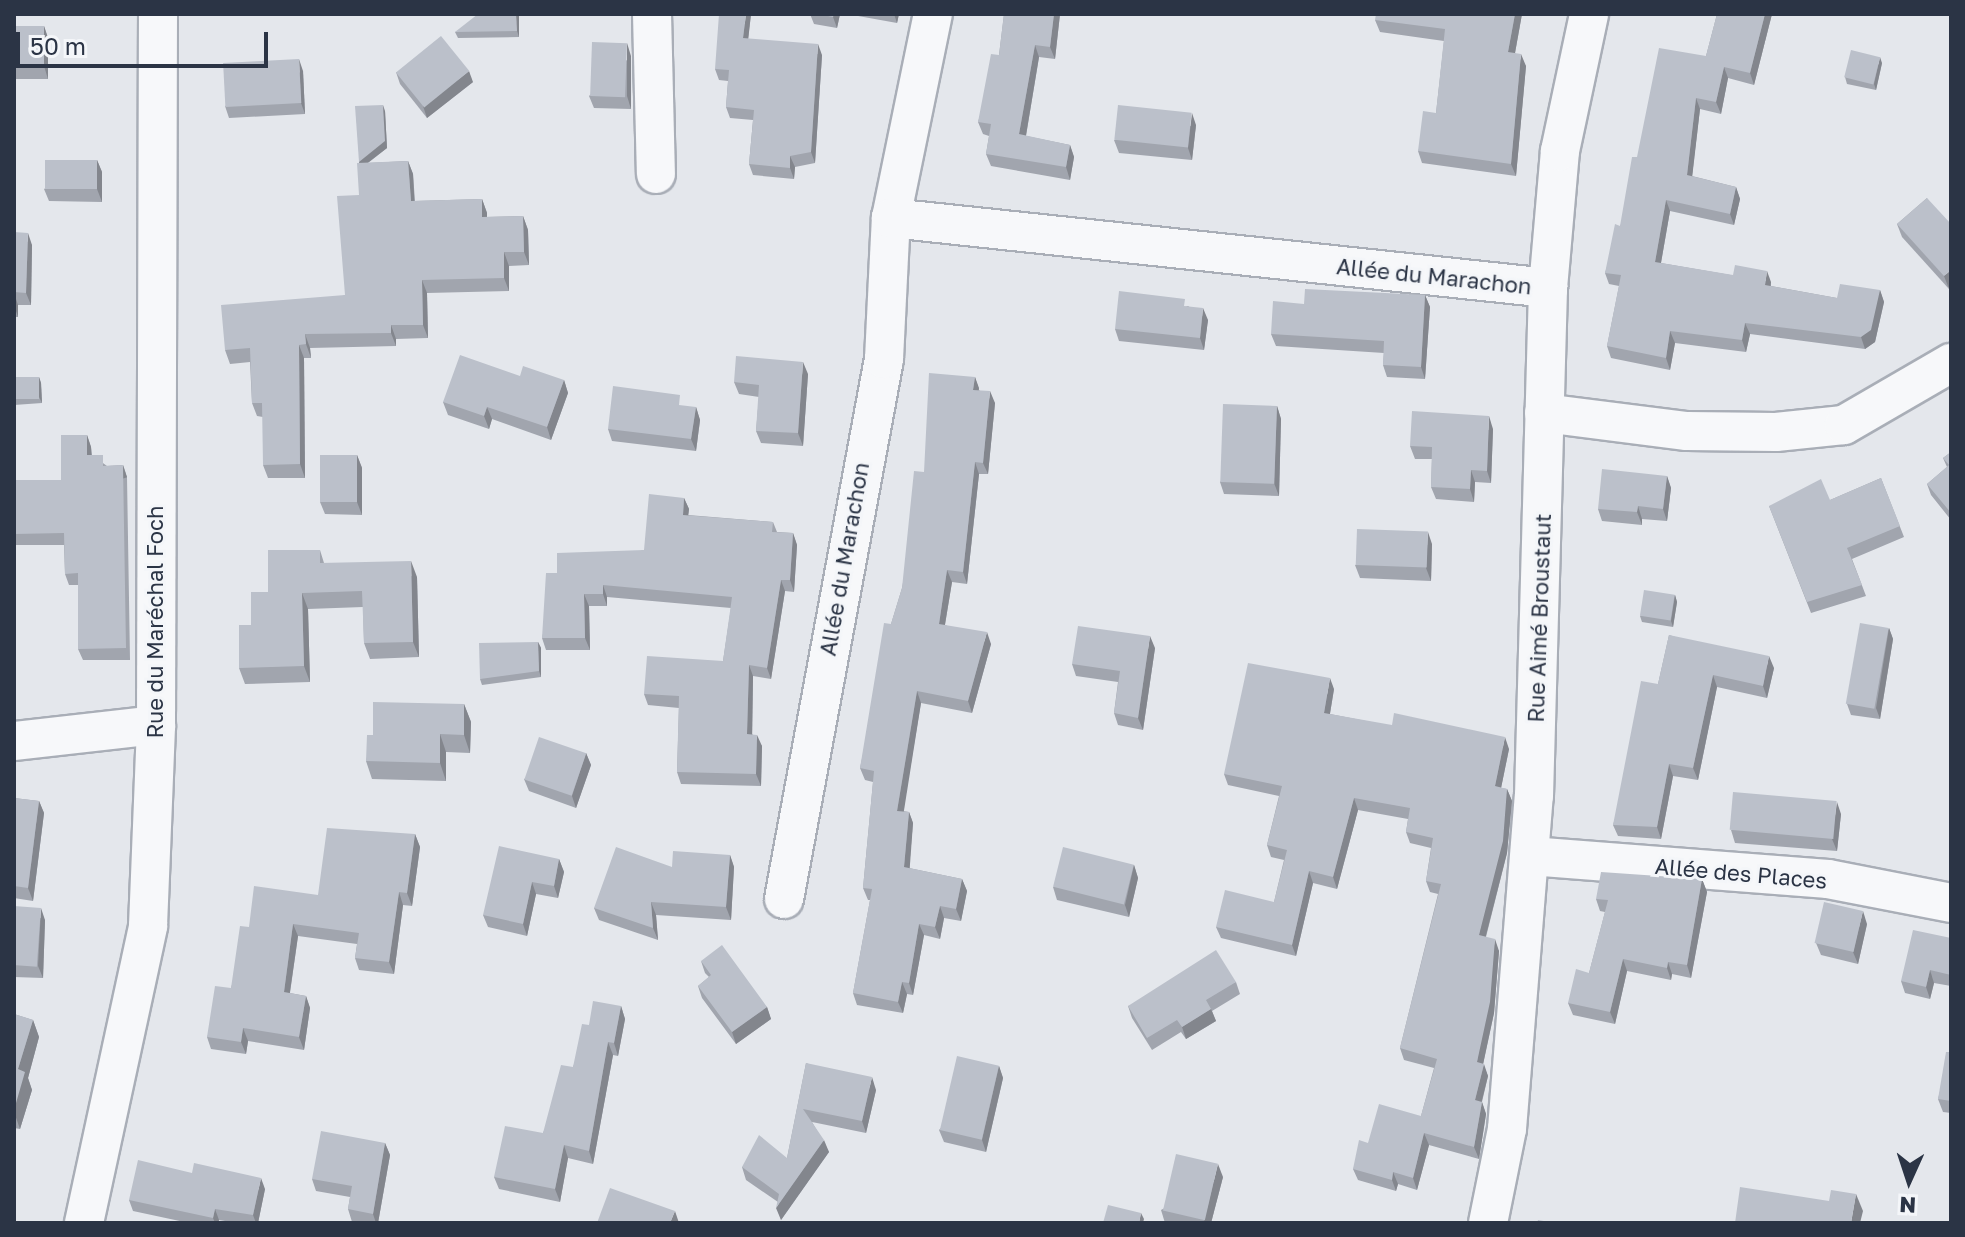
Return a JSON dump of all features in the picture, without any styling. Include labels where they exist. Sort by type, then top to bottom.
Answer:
[{"type":"street","name":"Rue du Maréchal Foch","points":[[84,1223],[148,926],[156,725],[158,14]]},
{"type":"street","points":[[652,14],[656,174]]},
{"type":"street","name":"Allée du Marachon","points":[[784,899],[884,359],[891,218],[933,14]]},
{"type":"street","name":"Rue Aimé Broustaut","points":[[1488,1223],[1507,1129],[1530,856],[1548,288],[1560,151],[1589,14]]},
{"type":"street","name":"Allée du Marachon","points":[[891,218],[1548,288]]},
{"type":"street","points":[[1544,413],[1687,431],[1776,432],[1844,425],[1951,363]]},
{"type":"street","points":[[14,741],[156,725]]},
{"type":"street","name":"Allée des Places","points":[[1530,856],[1828,879],[1951,903]]},
{"type":"building","points":[[478,14],[516,14],[517,31],[455,32]]},
{"type":"building","points":[[719,14],[746,14],[743,38],[818,44],[811,152],[790,156],[790,168],[749,164],[754,110],[726,107],[729,70],[715,69]]},
{"type":"building","points":[[1004,14],[1054,14],[1050,47],[1035,45],[1019,134],[1070,145],[1066,167],[986,154],[991,124],[978,122],[991,54],[999,55]]},
{"type":"building","points":[[1376,14],[1515,14],[1508,52],[1521,54],[1511,164],[1418,151],[1423,111],[1436,113],[1445,29],[1375,20]]},
{"type":"building","points":[[1717,14],[1765,14],[1750,73],[1724,67],[1716,102],[1696,98],[1687,175],[1736,187],[1730,214],[1666,200],[1655,262],[1733,275],[1735,265],[1767,271],[1765,285],[1837,298],[1840,284],[1880,290],[1871,330],[1861,337],[1745,323],[1742,340],[1670,331],[1666,358],[1607,346],[1621,275],[1605,273],[1615,224],[1620,226],[1632,157],[1637,157],[1659,48],[1706,56]]},
{"type":"building","points":[[14,26],[44,26],[44,66],[14,66]]},
{"type":"building","points":[[441,36],[469,71],[424,107],[396,73]]},
{"type":"building","points":[[592,42],[627,43],[625,97],[590,96]]},
{"type":"building","points":[[1851,50],[1880,57],[1873,84],[1844,77]]},
{"type":"building","points":[[299,59],[301,103],[225,107],[223,63]]},
{"type":"building","points":[[383,105],[385,141],[359,162],[355,106]]},
{"type":"building","points":[[1118,105],[1192,113],[1188,148],[1114,140]]},
{"type":"building","points":[[45,160],[97,160],[97,189],[45,189]]},
{"type":"building","points":[[408,161],[411,201],[482,199],[482,217],[523,216],[524,252],[504,252],[504,278],[422,280],[423,325],[391,325],[391,333],[305,334],[306,344],[299,345],[300,464],[263,465],[262,403],[252,403],[250,348],[225,350],[221,305],[345,295],[337,196],[359,195],[357,163]]},
{"type":"building","points":[[1927,198],[1951,224],[1951,270],[1944,276],[1897,224]]},
{"type":"building","points":[[14,232],[28,233],[26,293],[14,292]]},
{"type":"building","points":[[1305,289],[1425,295],[1421,367],[1383,365],[1384,341],[1271,334],[1273,301],[1304,304]]},
{"type":"building","points":[[1119,291],[1185,299],[1184,306],[1203,308],[1200,338],[1115,329]]},
{"type":"building","points":[[460,355],[520,376],[523,366],[564,380],[547,427],[487,407],[484,416],[443,402]]},
{"type":"building","points":[[736,356],[803,362],[798,433],[756,431],[759,385],[734,382]]},
{"type":"building","points":[[929,373],[975,377],[973,390],[990,391],[983,463],[975,462],[963,572],[947,570],[939,624],[987,632],[968,701],[917,691],[897,811],[909,812],[904,867],[962,879],[956,909],[940,906],[935,927],[919,924],[909,983],[902,982],[898,1002],[853,993],[872,889],[863,888],[874,771],[860,768],[884,623],[891,624],[902,588],[914,471],[924,472]]},
{"type":"building","points":[[14,377],[39,377],[39,399],[14,399]]},
{"type":"building","points":[[613,386],[680,395],[679,405],[696,407],[691,439],[608,429]]},
{"type":"building","points":[[1223,404],[1277,406],[1274,484],[1220,482]]},
{"type":"building","points":[[1412,411],[1489,416],[1487,471],[1471,470],[1470,489],[1431,487],[1432,447],[1410,446]]},
{"type":"building","points":[[61,435],[87,435],[87,455],[103,455],[103,466],[123,465],[126,648],[78,649],[78,573],[65,574],[64,533],[14,534],[14,480],[61,480]]},
{"type":"building","points":[[1951,452],[1951,513],[1927,484],[1949,465],[1943,458]]},
{"type":"building","points":[[320,455],[357,455],[357,502],[320,502]]},
{"type":"building","points":[[1602,469],[1667,476],[1663,509],[1638,506],[1637,512],[1598,509]]},
{"type":"building","points":[[1881,478],[1900,526],[1847,548],[1862,585],[1807,602],[1769,506],[1821,479],[1830,500]]},
{"type":"building","points":[[649,494],[684,498],[683,515],[773,522],[772,532],[793,533],[790,580],[781,580],[767,668],[749,665],[747,734],[757,735],[756,774],[677,772],[679,696],[644,694],[647,656],[723,661],[732,597],[603,585],[603,594],[584,594],[585,638],[542,638],[546,573],[557,573],[557,553],[644,550]]},
{"type":"building","points":[[1357,529],[1428,531],[1427,567],[1356,565]]},
{"type":"building","points":[[268,550],[320,550],[320,563],[411,561],[413,642],[364,643],[362,591],[302,593],[304,666],[239,668],[239,625],[251,625],[251,592],[268,592]]},
{"type":"building","points":[[1644,590],[1675,595],[1671,621],[1640,616]]},
{"type":"building","points":[[1860,623],[1889,628],[1874,709],[1846,704]]},
{"type":"building","points":[[1078,626],[1150,636],[1138,718],[1114,713],[1120,671],[1072,664]]},
{"type":"building","points":[[1669,635],[1769,656],[1763,686],[1713,675],[1693,768],[1669,764],[1657,827],[1613,825],[1641,681],[1658,684]]},
{"type":"building","points":[[538,642],[539,671],[480,679],[479,643]]},
{"type":"building","points":[[1248,663],[1330,678],[1324,713],[1392,725],[1394,713],[1505,737],[1495,786],[1507,789],[1503,841],[1479,935],[1495,939],[1490,1002],[1477,1062],[1484,1064],[1475,1100],[1482,1102],[1474,1147],[1424,1133],[1413,1178],[1393,1172],[1392,1180],[1353,1169],[1359,1140],[1368,1143],[1379,1104],[1421,1116],[1437,1059],[1400,1048],[1441,884],[1426,881],[1433,838],[1406,832],[1410,808],[1354,798],[1333,877],[1309,871],[1292,945],[1216,927],[1225,890],[1274,902],[1287,850],[1267,845],[1282,786],[1224,774]]},
{"type":"building","points":[[373,702],[464,704],[464,735],[440,734],[440,763],[366,761],[367,735],[373,735]]},
{"type":"building","points":[[539,737],[586,753],[572,796],[524,780]]},
{"type":"building","points":[[1733,792],[1837,801],[1833,839],[1730,830]]},
{"type":"building","points":[[14,798],[39,801],[28,888],[14,886]]},
{"type":"building","points":[[327,828],[415,834],[407,893],[399,892],[389,962],[355,958],[359,933],[293,924],[284,992],[306,996],[299,1037],[243,1028],[241,1042],[207,1037],[215,986],[231,988],[240,926],[249,927],[254,886],[318,895]]},
{"type":"building","points":[[499,846],[559,859],[554,886],[532,882],[523,924],[483,915]]},
{"type":"building","points":[[616,847],[672,867],[673,851],[730,855],[726,907],[651,902],[653,928],[594,908]]},
{"type":"building","points":[[1063,847],[1134,865],[1124,904],[1053,887]]},
{"type":"building","points":[[1601,872],[1702,879],[1687,965],[1668,962],[1667,968],[1623,959],[1610,1012],[1568,1003],[1576,969],[1589,973],[1608,900],[1596,899]]},
{"type":"building","points":[[1824,902],[1863,911],[1854,952],[1815,943]]},
{"type":"building","points":[[14,906],[41,908],[37,967],[14,965]]},
{"type":"building","points":[[1913,930],[1951,938],[1951,975],[1930,970],[1926,987],[1901,981]]},
{"type":"building","points":[[722,945],[767,1007],[732,1032],[698,986],[711,975],[701,961]]},
{"type":"building","points":[[1216,950],[1236,982],[1206,1000],[1211,1009],[1182,1027],[1177,1020],[1147,1038],[1128,1006]]},
{"type":"building","points":[[593,1001],[621,1006],[614,1043],[608,1042],[589,1151],[564,1145],[555,1189],[494,1177],[505,1126],[543,1133],[561,1065],[573,1067],[582,1024],[589,1025]]},
{"type":"building","points":[[14,1014],[33,1020],[18,1069],[25,1072],[14,1110]]},
{"type":"building","points":[[1946,1052],[1951,1052],[1951,1101],[1938,1099]]},
{"type":"building","points":[[957,1056],[999,1066],[982,1140],[940,1130]]},
{"type":"building","points":[[806,1063],[872,1077],[862,1121],[803,1109],[824,1140],[776,1208],[779,1194],[742,1167],[759,1135],[787,1158]]},
{"type":"building","points":[[321,1131],[385,1143],[373,1214],[348,1209],[352,1186],[312,1179]]},
{"type":"building","points":[[1176,1154],[1218,1164],[1205,1220],[1163,1211]]},
{"type":"building","points":[[138,1160],[192,1173],[194,1163],[261,1178],[253,1215],[215,1209],[213,1218],[129,1200]]},
{"type":"building","points":[[1740,1187],[1829,1201],[1831,1190],[1856,1194],[1851,1223],[1735,1223]]},
{"type":"building","points":[[610,1188],[675,1211],[670,1223],[597,1223]]},
{"type":"building","points":[[1108,1205],[1141,1213],[1139,1223],[1103,1223]]}]
